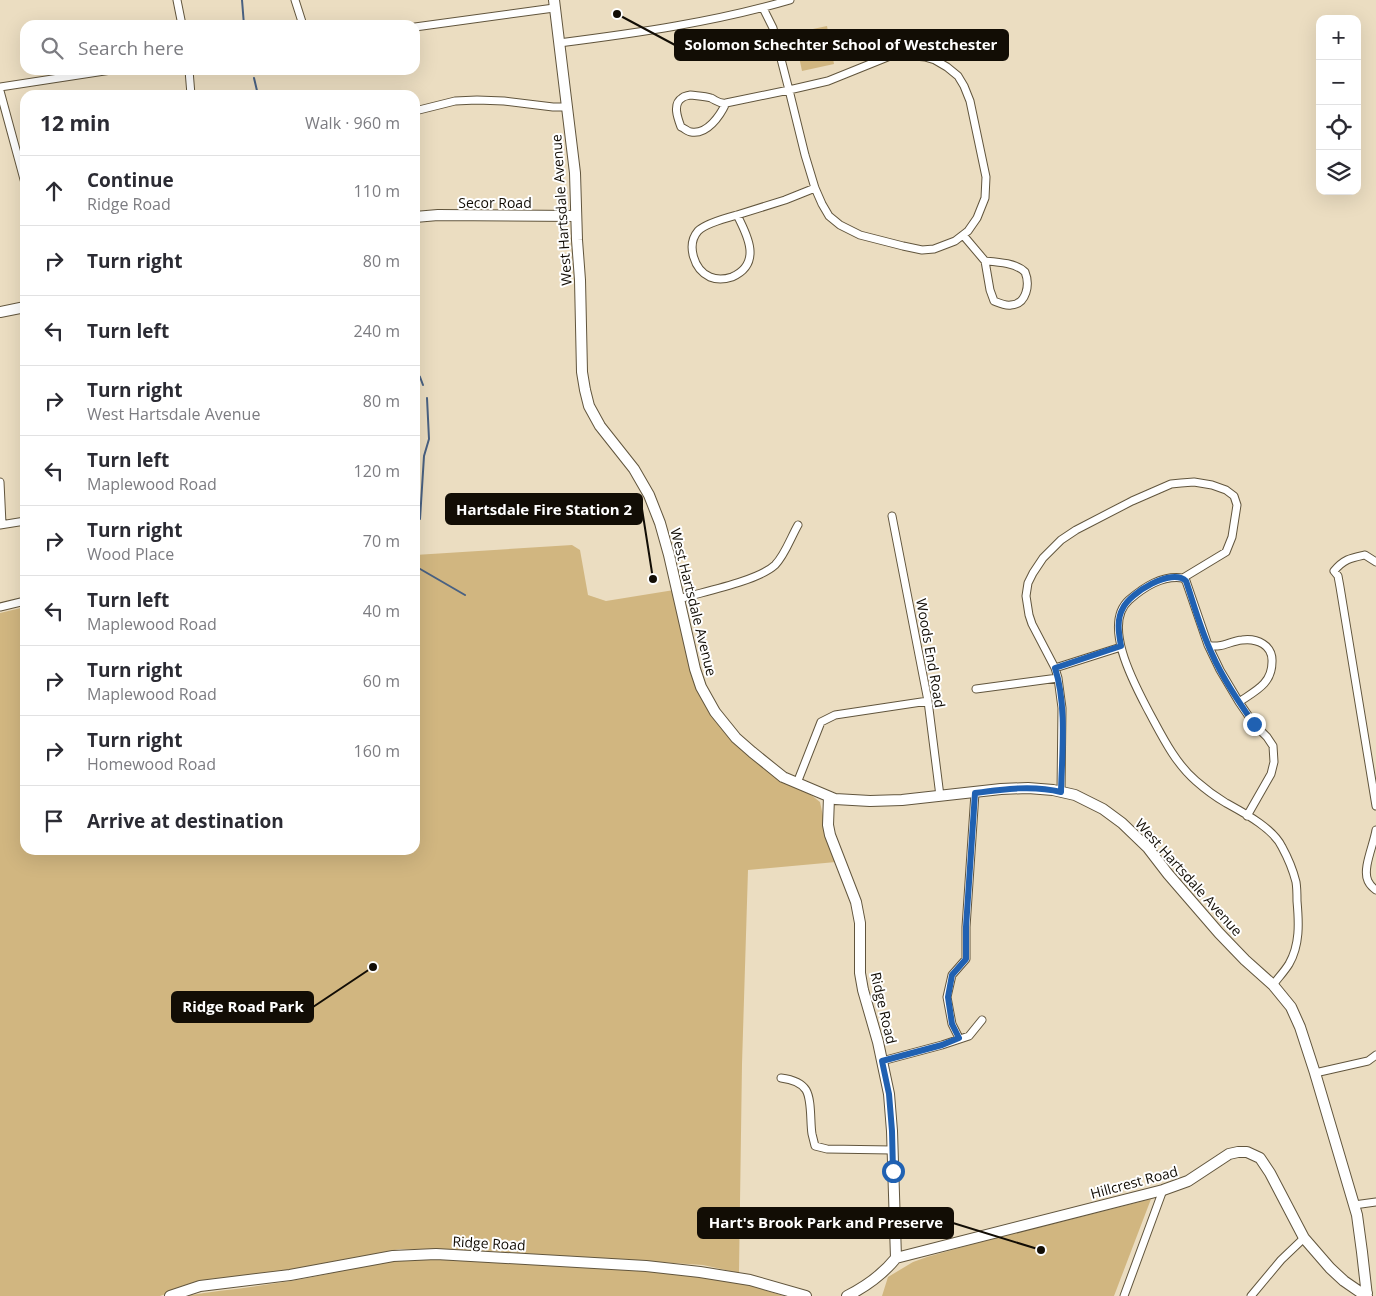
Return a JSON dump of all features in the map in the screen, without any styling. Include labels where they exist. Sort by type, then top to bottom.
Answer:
[{"type":"street","points":[[177,0],[181,20]]},
{"type":"street","points":[[295,0],[301,20]]},
{"type":"street","points":[[559,43],[698,22],[763,8],[790,0]]},
{"type":"street","points":[[420,26],[554,4]]},
{"type":"street","name":"West Hartsdale Avenue","points":[[554,4],[575,173],[582,372],[587,398],[589,406],[600,426],[634,468],[649,495],[660,522],[669,555],[695,669],[701,687],[715,712],[736,738],[783,777],[829,797],[842,800],[902,800],[1001,789],[1028,788],[1076,795],[1103,809],[1122,823],[1148,848],[1219,933],[1273,985],[1291,1007],[1300,1026],[1315,1073],[1354,1205],[1369,1294]]},
{"type":"street","points":[[726,104],[713,124],[700,132],[690,132],[681,127],[677,115],[678,102],[681,98],[690,95],[710,98],[721,104],[726,104],[789,90],[828,81],[895,54],[925,57],[934,60],[958,76],[970,101],[986,177],[985,198],[977,218],[968,231],[955,241],[934,249],[922,250],[860,235],[840,225],[829,216],[815,188],[789,90],[773,28],[763,8]]},
{"type":"street","points":[[20,164],[0,89],[81,75]]},
{"type":"street","points":[[189,75],[191,90]]},
{"type":"street","points":[[420,111],[455,101],[477,100],[566,107]]},
{"type":"street","points":[[737,215],[750,242],[750,254],[746,267],[741,273],[727,279],[710,277],[699,269],[694,259],[694,238],[698,231],[705,226],[737,215],[785,200],[815,188]]},
{"type":"street","name":"Secor Road","points":[[420,217],[438,215],[576,216]]},
{"type":"street","points":[[962,235],[985,260],[994,302],[1010,306],[1018,303],[1025,297],[1027,275],[1021,268],[985,260]]},
{"type":"street","points":[[0,312],[20,308]]},
{"type":"street","points":[[0,482],[1,525],[20,522]]},
{"type":"street","points":[[1061,792],[1062,708],[1055,668],[1029,615],[1026,596],[1028,583],[1033,573],[1043,558],[1061,540],[1132,500],[1171,484],[1194,482],[1226,490],[1234,496],[1237,505],[1232,537],[1226,552],[1183,578],[1175,577],[1155,582],[1135,595],[1122,609],[1118,628],[1121,646],[1130,675],[1167,744],[1187,772],[1225,803],[1247,816],[1275,837],[1281,845],[1296,884],[1299,929],[1290,963],[1273,985]]},
{"type":"street","name":"Woods End Road","points":[[892,516],[928,701],[940,796]]},
{"type":"street","points":[[679,598],[738,582],[774,566],[780,559],[798,524]]},
{"type":"street","points":[[1376,562],[1365,555],[1350,558],[1339,564],[1334,571],[1338,576],[1376,806]]},
{"type":"street","points":[[1183,578],[1186,581],[1208,646],[1220,670],[1254,724],[1267,737],[1272,746],[1274,762],[1271,774],[1247,816]]},
{"type":"street","points":[[0,607],[20,602]]},
{"type":"street","points":[[1208,646],[1220,646],[1242,640],[1260,642],[1268,647],[1272,654],[1271,671],[1264,685],[1239,702]]},
{"type":"street","points":[[1055,668],[1121,646]]},
{"type":"street","points":[[976,689],[1058,678]]},
{"type":"street","points":[[797,783],[821,722],[824,719],[835,715],[928,701]]},
{"type":"street","points":[[959,1038],[952,1024],[948,997],[952,975],[966,959],[966,927],[975,793]]},
{"type":"street","name":"Ridge Road","points":[[829,797],[828,825],[830,835],[856,902],[860,923],[860,973],[889,1094],[896,1258]]},
{"type":"street","points":[[1376,830],[1375,840],[1365,873],[1368,882],[1376,890]]},
{"type":"street","points":[[882,1061],[969,1036],[982,1020]]},
{"type":"street","points":[[1315,1073],[1368,1061],[1376,1055]]},
{"type":"street","points":[[780,1078],[789,1079],[806,1089],[815,1146],[827,1149],[892,1150]]},
{"type":"street","name":"Hillcrest Road","points":[[896,1258],[1163,1190],[1188,1181],[1229,1154],[1247,1152],[1260,1158],[1270,1173],[1304,1238],[1344,1281],[1360,1292],[1369,1294]]},
{"type":"street","points":[[1124,1296],[1163,1190]]},
{"type":"street","points":[[1354,1205],[1376,1202]]},
{"type":"street","points":[[1252,1296],[1282,1260],[1304,1238]]},
{"type":"street","name":"Ridge Road","points":[[170,1296],[200,1286],[290,1275],[371,1259],[414,1254],[646,1266],[750,1280],[806,1296]]},
{"type":"street","points":[[847,1296],[883,1272],[896,1258]]},
{"type":"shaded area","points":[[827,26],[834,64],[802,71],[794,33]]},
{"type":"shaded area","points":[[572,545],[580,550],[588,595],[606,601],[674,590],[687,653],[741,749],[777,777],[805,790],[820,802],[836,862],[748,870],[742,1064],[739,1273],[703,1265],[475,1250],[400,1249],[282,1271],[210,1279],[160,1296],[0,1296],[0,613],[20,608],[20,855],[420,855],[420,555]]},
{"type":"shaded area","points":[[1151,1199],[1114,1296],[882,1296],[888,1277],[913,1262],[973,1244]]},
{"type":"shaded area","points":[[425,1258],[675,1273],[729,1281],[784,1296],[185,1296],[294,1280],[399,1259]]},
{"type":"waterway","points":[[242,0],[244,20]]},
{"type":"waterway","points":[[254,78],[257,90]]},
{"type":"waterway","points":[[420,377],[423,385]]},
{"type":"waterway","points":[[420,519],[424,456],[429,439],[427,398]]},
{"type":"waterway","points":[[420,569],[465,595]]},
{"type":"place","name":"Solomon Schechter School of Westchester","points":[[617,14]]},
{"type":"place","name":"Hartsdale Fire Station 2","points":[[653,579]]},
{"type":"place","name":"Ridge Road Park","points":[[373,967]]},
{"type":"place","name":"Hart's Brook Park and Preserve","points":[[1041,1250]]},
{"type":"route","points":[[893,1171],[889,1094],[882,1061],[942,1045],[959,1038],[952,1024],[948,997],[952,975],[966,959],[966,927],[975,793],[1001,789],[1028,788],[1061,792],[1062,708],[1055,668],[1121,646],[1118,628],[1119,617],[1126,603],[1155,582],[1175,577],[1183,578],[1186,581],[1208,646],[1220,670],[1254,724]]}]
